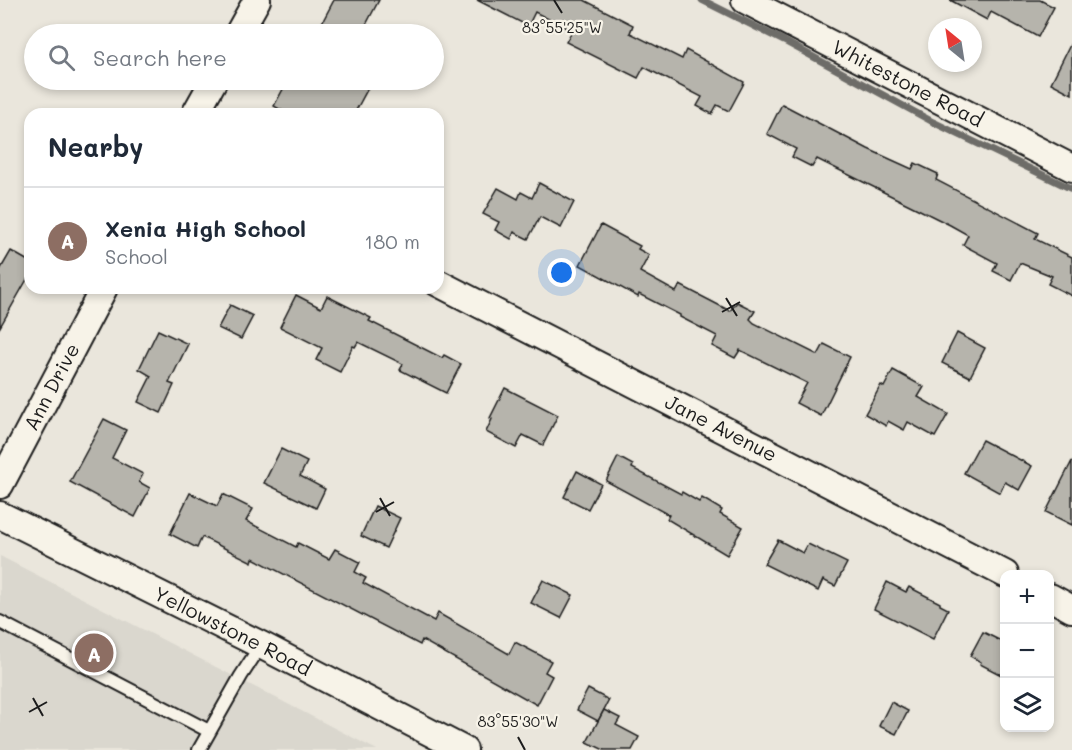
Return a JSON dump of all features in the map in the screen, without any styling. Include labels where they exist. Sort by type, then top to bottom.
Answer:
[{"type":"street","points":[[244,24],[257,0]]},
{"type":"street","name":"Whitestone Road","points":[[745,0],[1072,168]]},
{"type":"street","points":[[198,108],[208,90]]},
{"type":"street","name":"Jane Avenue","points":[[444,286],[1000,571]]},
{"type":"street","name":"Ann Drive","points":[[0,485],[101,294]]},
{"type":"street","name":"Yellowstone Road","points":[[0,515],[261,645],[464,750]]},
{"type":"street","points":[[1054,599],[1072,609]]},
{"type":"lane","points":[[0,622],[209,731]]},
{"type":"lane","points":[[200,750],[261,645]]},
{"type":"shaded area","points":[[0,556],[377,750],[0,750]]},
{"type":"building","points":[[334,0],[379,0],[366,24],[321,24]]},
{"type":"building","points":[[477,0],[584,0],[633,25],[630,33],[682,59],[686,50],[744,82],[729,111],[717,105],[712,114],[697,106],[702,97],[644,67],[638,78],[566,42],[572,31],[535,12],[528,26]]},
{"type":"building","points":[[950,0],[1040,0],[1054,7],[1038,37],[991,12],[987,20]]},
{"type":"building","points":[[1072,41],[1072,94],[1051,83]]},
{"type":"building","points":[[283,90],[367,90],[357,108],[278,108],[274,106]]},
{"type":"building","points":[[782,104],[912,169],[915,163],[938,174],[936,180],[1038,233],[1035,239],[1072,257],[1072,296],[1048,284],[1052,276],[1020,263],[1011,280],[993,271],[997,263],[963,245],[968,235],[817,159],[812,167],[792,157],[796,149],[767,134]]},
{"type":"building","points":[[539,183],[574,202],[561,228],[540,217],[528,239],[514,232],[511,239],[495,230],[499,222],[483,214],[498,188],[518,199],[521,192],[532,198]]},
{"type":"building","points":[[601,225],[640,246],[638,249],[649,255],[640,272],[676,292],[680,285],[730,311],[737,302],[755,311],[750,319],[754,323],[818,355],[824,344],[850,357],[821,416],[796,403],[807,383],[740,350],[735,358],[712,346],[717,336],[580,265]]},
{"type":"building","points":[[11,251],[24,259],[24,285],[0,327],[0,270]]},
{"type":"building","points":[[296,295],[321,308],[327,296],[371,318],[369,321],[442,358],[444,355],[461,364],[446,393],[400,370],[403,364],[358,342],[355,347],[353,346],[340,372],[316,360],[322,348],[280,327]]},
{"type":"building","points":[[230,305],[253,316],[241,339],[218,328]]},
{"type":"building","points":[[158,330],[188,344],[169,383],[174,385],[161,413],[138,402],[151,376],[139,369]]},
{"type":"building","points":[[957,333],[985,348],[970,377],[942,363]]},
{"type":"building","points":[[893,370],[924,387],[918,397],[948,414],[935,437],[908,422],[904,430],[888,421],[886,426],[865,414],[881,385],[884,387]]},
{"type":"building","points":[[505,388],[558,415],[543,445],[523,435],[516,448],[486,432],[492,419],[490,418]]},
{"type":"building","points":[[104,419],[126,430],[112,458],[143,474],[139,482],[150,488],[135,517],[70,482]]},
{"type":"building","points":[[982,440],[1032,466],[1019,490],[1005,482],[1000,493],[964,473]]},
{"type":"building","points":[[281,449],[307,462],[300,476],[325,489],[316,508],[264,483]]},
{"type":"building","points":[[618,457],[633,465],[632,468],[681,494],[682,492],[699,502],[702,498],[722,510],[720,514],[743,527],[727,555],[667,519],[669,515],[606,481]]},
{"type":"building","points":[[1072,461],[1072,525],[1046,512]]},
{"type":"building","points":[[577,471],[601,484],[588,509],[564,497]]},
{"type":"building","points":[[190,493],[217,506],[223,494],[253,509],[246,521],[296,547],[298,543],[329,559],[335,549],[360,562],[355,572],[366,578],[363,583],[434,621],[438,613],[509,654],[515,642],[551,661],[545,672],[552,676],[537,705],[422,640],[420,645],[253,558],[252,562],[202,537],[197,548],[170,534]]},
{"type":"building","points":[[375,506],[400,518],[386,548],[361,536]]},
{"type":"building","points":[[778,540],[803,553],[808,544],[847,563],[835,586],[823,580],[818,591],[764,564]]},
{"type":"building","points":[[543,580],[573,595],[561,618],[531,603]]},
{"type":"building","points":[[887,582],[906,592],[909,587],[948,609],[933,639],[874,609]]},
{"type":"building","points":[[983,632],[1000,640],[1000,674],[980,664],[981,662],[970,656]]},
{"type":"building","points":[[588,689],[609,700],[598,721],[577,710]]},
{"type":"building","points":[[891,702],[908,711],[896,734],[879,726]]},
{"type":"building","points":[[604,710],[620,718],[616,725],[639,737],[632,750],[604,750],[587,742]]},
{"type":"waterway","points":[[702,0],[784,41],[933,122],[1072,189]]},
{"type":"place","name":"Xenia High School","points":[[94,653]]}]
